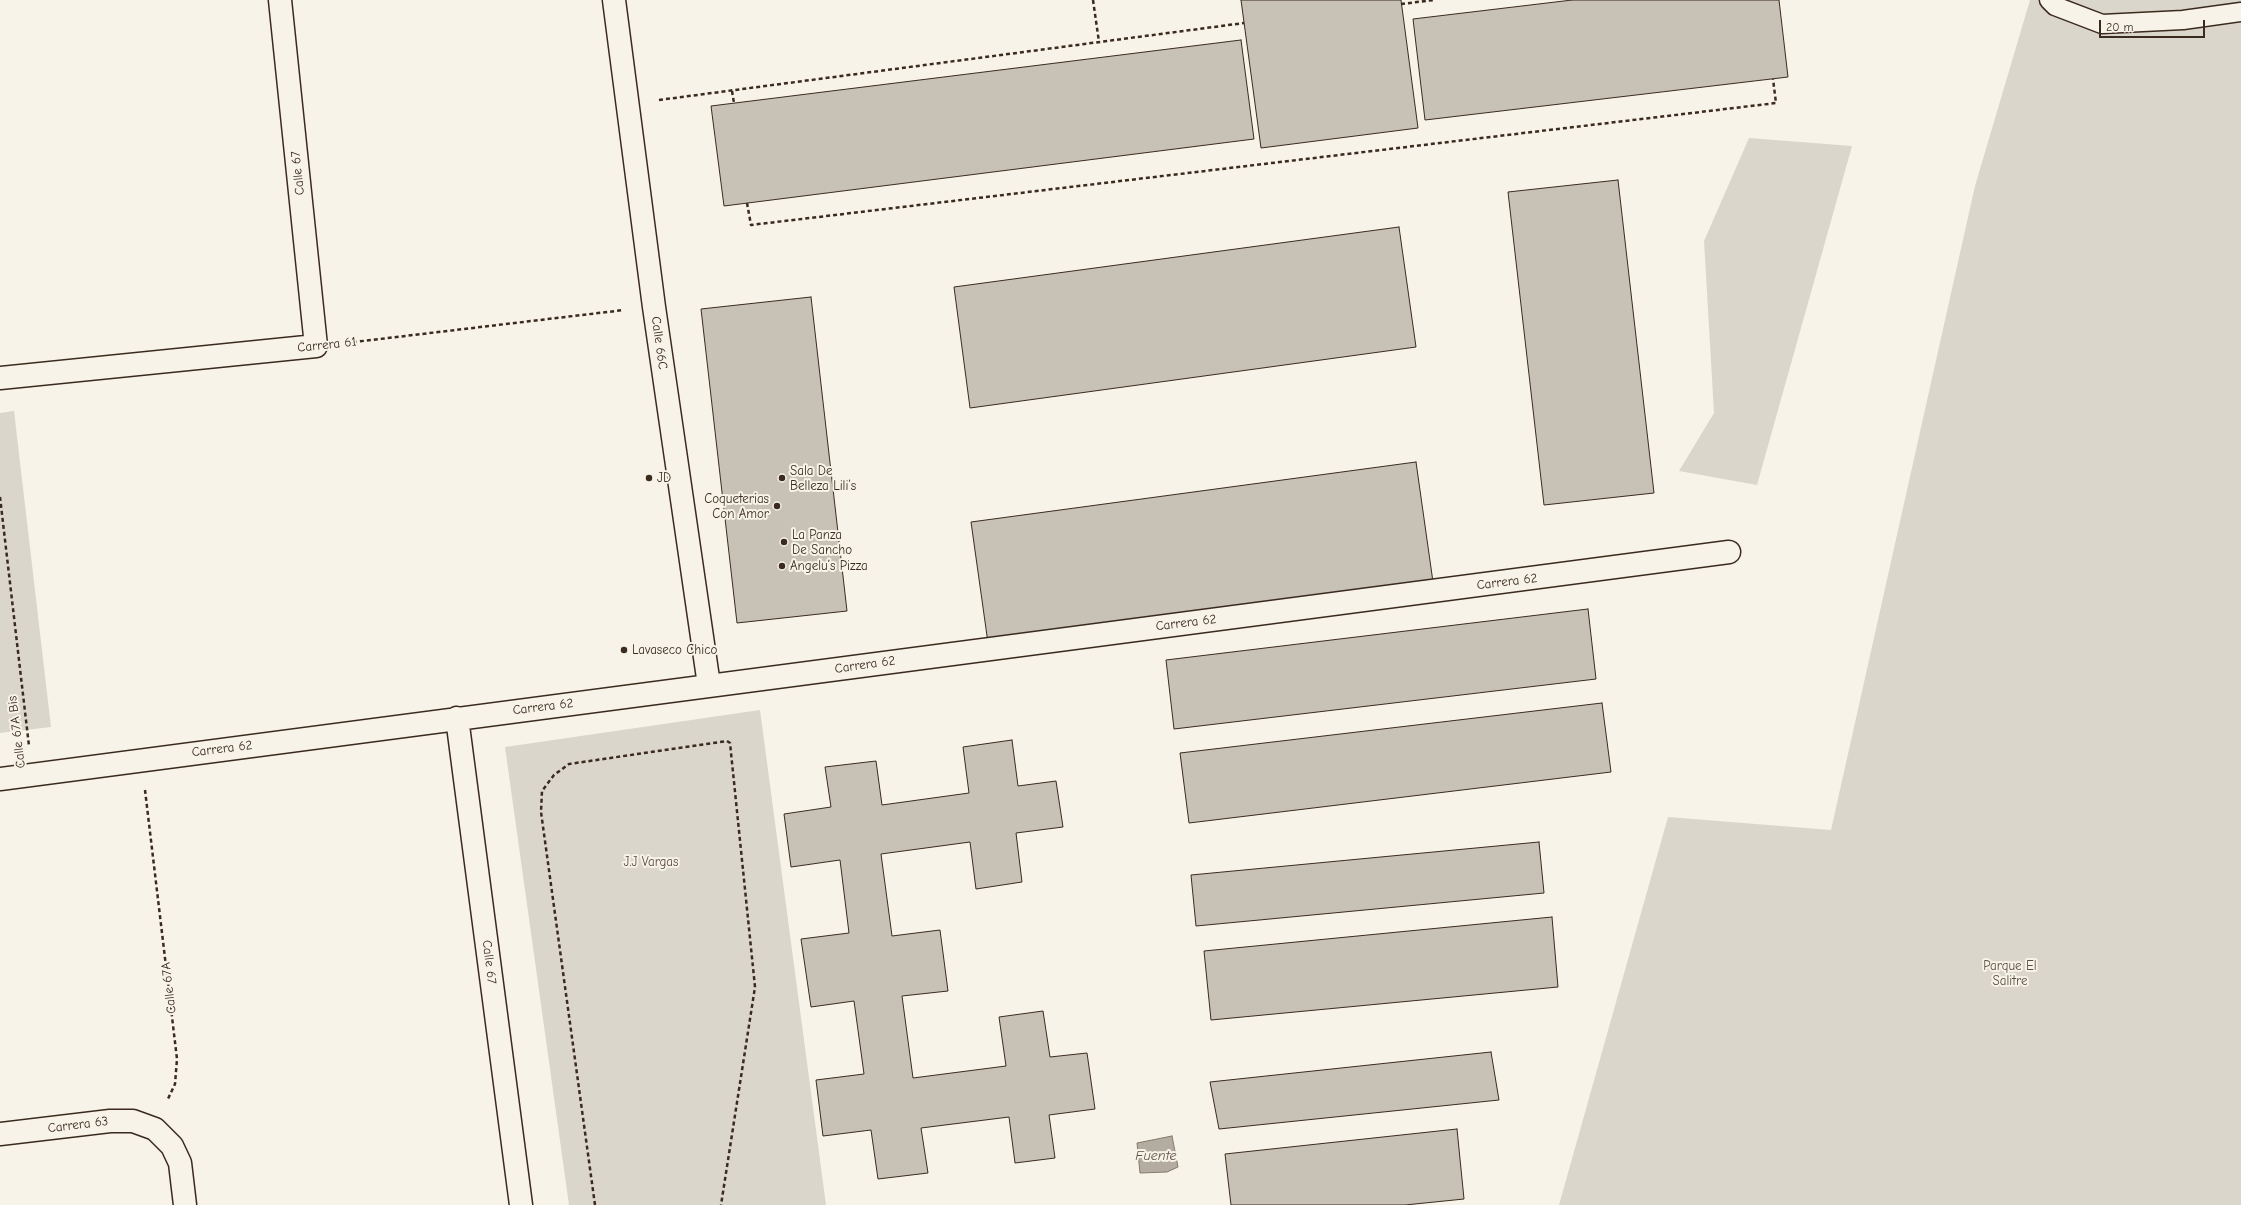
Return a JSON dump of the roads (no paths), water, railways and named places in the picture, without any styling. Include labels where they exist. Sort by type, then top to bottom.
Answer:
[{"type":"street","name":"Calle 67","points":[[280,0],[316,346]]},
{"type":"street","name":"Calle 66C","points":[[614,0],[654,306],[709,685]]},
{"type":"street","name":"Carrera 61","points":[[0,378],[316,346]]},
{"type":"street","name":"Carrera 62","points":[[0,779],[1729,552]]},
{"type":"street","name":"Calle 67","points":[[457,718],[521,1205]]},
{"type":"street","name":"Carrera 63","points":[[0,1134],[110,1120],[134,1120],[156,1129],[172,1146],[180,1163],[186,1205]]},
{"type":"lane","points":[[2049,0],[2055,6],[2102,24],[2183,20],[2241,12]]},
{"type":"water","name":"Fuente","points":[[1172,1136],[1178,1167],[1167,1172],[1140,1173],[1137,1143]]},
{"type":"place","name":"JD","points":[[649,478]]},
{"type":"place","name":"Sala De Belleza Lili’s","points":[[782,478]]},
{"type":"place","name":"Coqueterias Con Amor","points":[[777,506]]},
{"type":"place","name":"La Panza De Sancho","points":[[784,542]]},
{"type":"place","name":"Angelu’s Pizza","points":[[782,566]]},
{"type":"place","name":"Lavaseco Chico","points":[[624,650]]},
{"type":"park label","name":"J.J Vargas","points":[[651,862]]},
{"type":"park label","name":"Parque El Salitre","points":[[2010,974]]}]
